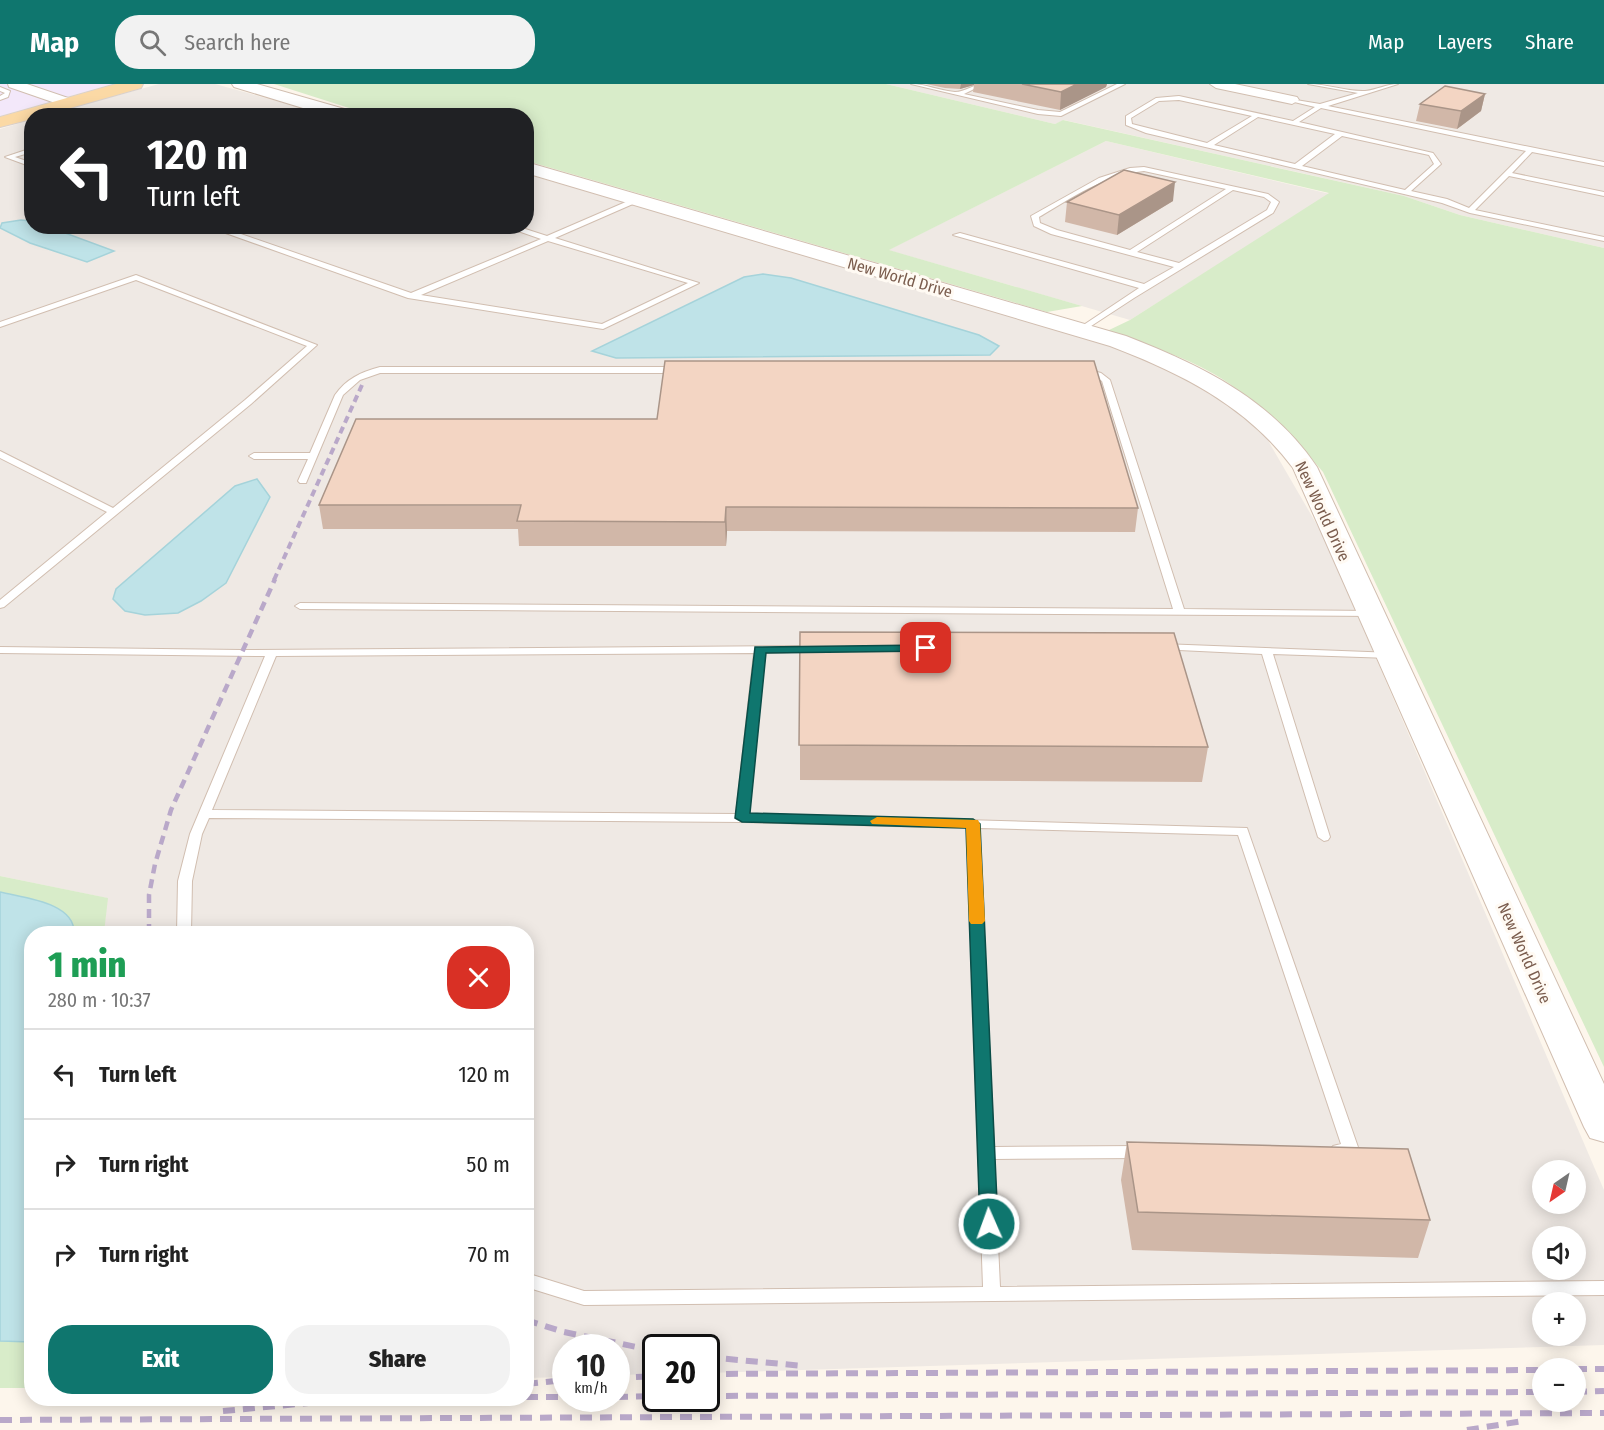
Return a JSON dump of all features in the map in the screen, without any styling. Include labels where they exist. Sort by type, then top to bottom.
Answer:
[{"type":"main road","points":[[51,108],[135,84]]},
{"type":"main road","points":[[0,122],[24,115]]},
{"type":"street","points":[[14,84],[69,103]]},
{"type":"street","points":[[240,84],[322,108]]},
{"type":"street","points":[[1216,84],[1292,100]]},
{"type":"street","name":"New World Drive","points":[[534,169],[1082,330],[1157,355],[1201,376],[1261,417],[1288,442],[1305,467],[1604,1127]]},
{"type":"lane","points":[[914,84],[1038,112],[1061,114],[1122,84]]},
{"type":"lane","points":[[958,94],[981,84]]},
{"type":"lane","points":[[1311,84],[1366,93]]},
{"type":"lane","points":[[1294,123],[1320,106],[1395,84]]},
{"type":"lane","points":[[0,89],[8,92],[6,96],[0,98]]},
{"type":"lane","points":[[1406,192],[1438,164],[1431,154],[1179,98],[1158,99],[1128,117],[1129,125],[1146,131],[1444,201],[1470,211],[1604,239]]},
{"type":"lane","points":[[1292,100],[1604,164]]},
{"type":"lane","points":[[1208,146],[1257,115]]},
{"type":"lane","points":[[1297,166],[1341,133]]},
{"type":"lane","points":[[1470,211],[1531,150]]},
{"type":"lane","points":[[24,152],[8,157],[24,162]]},
{"type":"lane","points":[[1082,330],[1145,287],[1180,266],[1269,211],[1275,202],[1266,195],[1144,169],[1128,169],[1108,176],[1035,216],[1037,224],[1054,232],[1180,266]]},
{"type":"lane","points":[[1507,174],[1604,194]]},
{"type":"lane","points":[[1131,253],[1232,188]]},
{"type":"lane","points":[[411,296],[638,200]]},
{"type":"lane","points":[[232,234],[411,296],[603,327],[695,283],[532,234]]},
{"type":"lane","points":[[957,235],[1145,287]]},
{"type":"lane","points":[[0,325],[136,277],[314,345],[248,402],[0,605]]},
{"type":"lane","points":[[1073,369],[1098,375],[1106,380],[1179,612]]},
{"type":"lane","points":[[303,481],[345,386],[374,372],[689,370]]},
{"type":"lane","points":[[0,454],[114,512]]},
{"type":"lane","points":[[254,456],[313,456]]},
{"type":"lane","points":[[300,606],[1371,614]]},
{"type":"lane","points":[[1151,647],[1390,655]]},
{"type":"lane","points":[[742,818],[760,649]]},
{"type":"lane","points":[[0,650],[272,653],[831,649]]},
{"type":"lane","points":[[1266,650],[1324,837]]},
{"type":"lane","points":[[184,926],[185,881],[196,834],[272,653]]},
{"type":"lane","points":[[205,814],[742,818],[1243,831],[1351,1150],[1327,1150]]},
{"type":"lane","points":[[973,824],[992,1294]]},
{"type":"lane","points":[[986,1153],[1151,1152]]},
{"type":"lane","points":[[534,1282],[584,1298],[1604,1288]]},
{"type":"shaded area","points":[[0,84],[112,84],[24,108],[0,116]]},
{"type":"shaded area","points":[[159,84],[215,84],[302,108],[72,108]]},
{"type":"shaded area","points":[[886,84],[1604,84],[1604,248],[1460,215],[1404,196],[1064,120],[1055,124]]},
{"type":"shaded area","points":[[24,122],[24,234],[534,234],[534,176],[1099,342],[1173,370],[1217,396],[1266,437],[1324,537],[1604,1190],[1604,1345],[1586,1346],[1586,1292],[1532,1292],[1532,1346],[1572,1346],[720,1373],[720,1334],[642,1334],[642,1374],[630,1375],[630,1334],[552,1334],[552,1377],[534,1378],[534,926],[105,926],[107,898],[0,876],[0,129]]},
{"type":"shaded area","points":[[1106,141],[1330,194],[1130,320],[888,250]]},
{"type":"green space","points":[[274,84],[886,84],[1055,124],[1063,120],[1404,196],[1460,215],[1604,248],[1604,1067],[1323,472],[1273,418],[1230,384],[1188,361],[1107,331],[1130,320],[1329,193],[1106,141],[889,250],[1082,306],[1047,312],[534,163],[534,108],[349,108]]},
{"type":"green space","points":[[0,876],[108,898],[105,926],[73,926],[66,914],[57,908],[34,899],[0,892]]},
{"type":"green space","points":[[0,1341],[24,1342],[24,1388],[0,1388]]},
{"type":"water","points":[[24,220],[24,234],[68,234],[114,251],[87,262],[30,243],[0,228],[2,223]]},
{"type":"water","points":[[763,274],[791,278],[979,335],[999,346],[990,355],[616,358],[592,351],[744,277]]},
{"type":"water","points":[[257,479],[270,497],[226,583],[201,601],[178,613],[145,615],[125,611],[113,599],[116,589],[235,486]]},
{"type":"water","points":[[0,892],[34,899],[57,908],[66,914],[73,926],[24,926],[24,1342],[0,1341]]},
{"type":"building","points":[[1022,84],[1077,84],[1061,92]]},
{"type":"building","points":[[1445,86],[1485,94],[1461,111],[1420,104]]},
{"type":"building","points":[[1124,170],[1175,182],[1119,215],[1067,202]]},
{"type":"building","points":[[665,361],[1094,361],[1138,508],[726,507],[725,522],[517,521],[521,505],[319,505],[356,419],[657,419]]},
{"type":"building","points":[[800,632],[1174,633],[1208,747],[799,745]]},
{"type":"building","points":[[1127,1142],[1408,1149],[1430,1220],[1138,1212]]},
{"type":"railway","points":[[274,580],[362,385]]},
{"type":"railway","points":[[149,926],[149,895],[155,864],[171,810],[275,579]]},
{"type":"railway","points":[[534,1323],[564,1332],[642,1348]]},
{"type":"railway","points":[[720,1358],[804,1366]]},
{"type":"railway","points":[[1586,1369],[1604,1369]]},
{"type":"railway","points":[[720,1374],[1532,1370]]},
{"type":"railway","points":[[630,1377],[642,1377]]},
{"type":"railway","points":[[534,1383],[552,1381]]},
{"type":"railway","points":[[1586,1392],[1604,1391]]},
{"type":"railway","points":[[720,1396],[1532,1392]]},
{"type":"railway","points":[[630,1397],[642,1396]]},
{"type":"railway","points":[[534,1397],[552,1397]]},
{"type":"railway","points":[[223,1411],[277,1406]]},
{"type":"railway","points":[[0,1420],[1604,1413]]},
{"type":"railway","points":[[1467,1430],[1523,1421]]},
{"type":"slow traffic","points":[[877,821],[973,824],[977,921]]},
{"type":"route","points":[[926,648],[760,649],[742,818],[973,824],[989,1224]]}]
